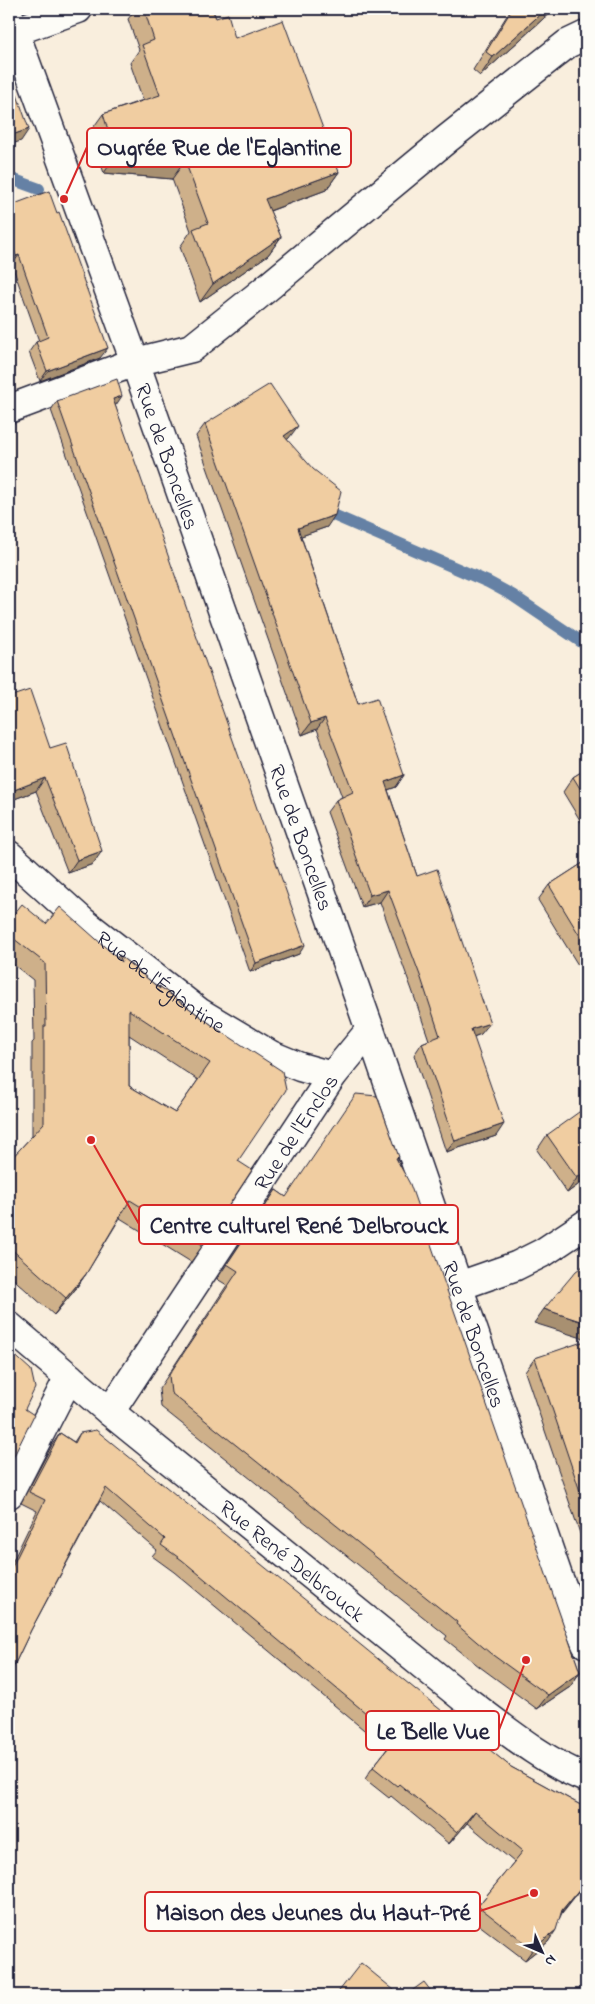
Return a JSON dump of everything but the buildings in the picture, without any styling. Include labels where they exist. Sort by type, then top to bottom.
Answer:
[{"type":"street","name":"Rue de Boncelles","points":[[78,9],[12,23],[135,362],[370,1030],[558,1576],[586,1644]]},
{"type":"street","points":[[9,408],[135,362],[192,348],[447,138],[567,44],[586,34]]},
{"type":"street","name":"Rue de l'Églantine","points":[[9,854],[82,921],[199,1012],[271,1055],[300,1067],[332,1076]]},
{"type":"street","name":"Rue de l'Enclos","points":[[110,1412],[332,1076],[370,1030]]},
{"type":"street","points":[[458,1286],[516,1266],[544,1252],[586,1224]]},
{"type":"street","name":"Rue René Delbrouck","points":[[9,1326],[110,1412],[467,1701],[511,1734],[574,1773],[586,1778]]},
{"type":"street","points":[[9,1494],[69,1377]]},
{"type":"waterway","points":[[9,178],[39,189]]},
{"type":"waterway","points":[[331,514],[488,582],[512,595],[586,645]]},
{"type":"place","name":"Ougrée Rue de l'Eglantine","points":[[64,199]]},
{"type":"place","name":"Centre culturel René Delbrouck","points":[[91,1140]]},
{"type":"place","name":"Le Belle Vue","points":[[526,1660]]},
{"type":"place","name":"Maison des Jeunes du Haut-Pré","points":[[534,1893]]}]
